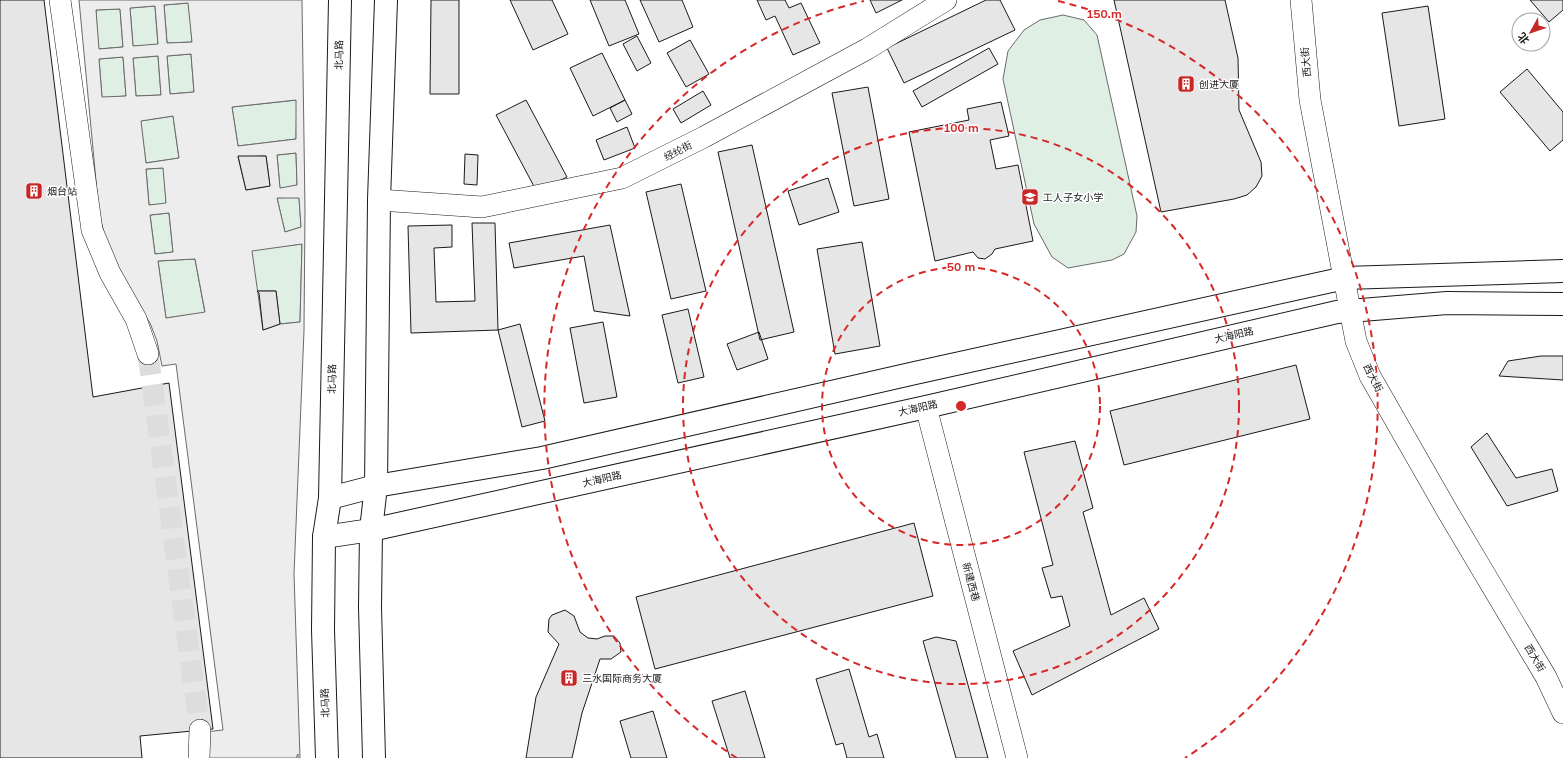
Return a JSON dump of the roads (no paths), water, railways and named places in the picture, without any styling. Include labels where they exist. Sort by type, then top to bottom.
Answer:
[{"type":"main road","name":"北马路","points":[[327,758],[323,630],[324,537],[330,498],[340,0]]},
{"type":"main road","points":[[374,758],[370,607],[371,530],[376,486],[379,200],[386,0]]},
{"type":"main road","points":[[330,498],[376,486],[542,458],[915,373],[1345,278],[1563,271]]},
{"type":"main road","name":"大海阳路","points":[[324,537],[371,530],[926,407],[1337,312],[1447,303],[1563,304]]},
{"type":"street","name":"经纶街","points":[[379,200],[482,207],[622,178],[704,137],[860,53],[946,0]]},
{"type":"street","name":"西大街","points":[[1301,0],[1310,100],[1356,341],[1370,376],[1546,677],[1563,713]]},
{"type":"street","points":[[64,4],[92,230],[110,273],[136,319],[148,354]]},
{"type":"street","name":"新建西巷","points":[[926,407],[1017,758]]},
{"type":"street","points":[[199,758],[200,730]]},
{"type":"tunnel","points":[[148,354],[200,730]]},
{"type":"place","name":"创进大厦","points":[[1186,84]]},
{"type":"place","name":"烟台站","points":[[34,191]]},
{"type":"place","name":"工人子女小学","points":[[1030,197]]},
{"type":"place","name":"三水国际商务大厦","points":[[569,678]]}]
